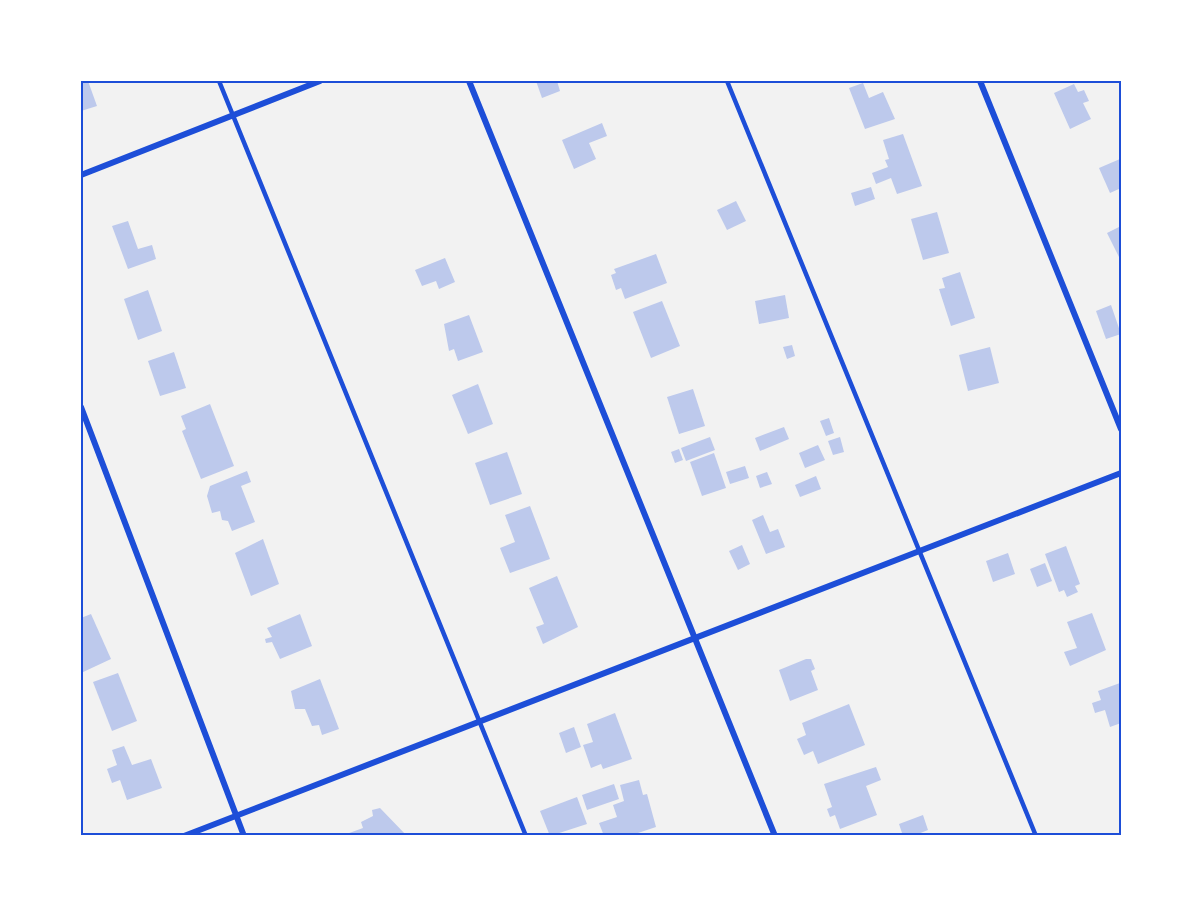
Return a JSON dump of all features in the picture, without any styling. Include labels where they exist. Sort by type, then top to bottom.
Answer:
[{"type":"street","points":[[81,175],[320,81]]},
{"type":"street","points":[[469,81],[775,836]]},
{"type":"street","points":[[980,81],[1121,429]]},
{"type":"street","points":[[81,407],[244,836]]},
{"type":"street","points":[[184,836],[695,636],[1121,473]]},
{"type":"lane","points":[[219,81],[526,836]]},
{"type":"lane","points":[[727,81],[1036,836]]},
{"type":"building","points":[[81,81],[88,81],[97,106],[81,111]]},
{"type":"building","points":[[536,81],[557,81],[560,91],[542,98]]},
{"type":"building","points":[[863,83],[869,98],[883,92],[895,119],[865,129],[849,88]]},
{"type":"building","points":[[1074,84],[1078,92],[1084,90],[1089,101],[1083,103],[1091,119],[1070,129],[1054,93]]},
{"type":"building","points":[[602,123],[607,136],[589,143],[596,159],[574,169],[562,140]]},
{"type":"building","points":[[903,134],[922,186],[897,194],[891,178],[876,184],[872,173],[888,167],[885,160],[889,159],[883,140]]},
{"type":"building","points":[[1120,159],[1121,188],[1110,193],[1099,168]]},
{"type":"building","points":[[871,187],[875,199],[855,206],[851,193]]},
{"type":"building","points":[[736,201],[746,221],[727,230],[717,210]]},
{"type":"building","points":[[937,212],[949,253],[923,260],[911,219]]},
{"type":"building","points":[[128,221],[138,249],[152,245],[156,259],[128,269],[112,226]]},
{"type":"building","points":[[1121,226],[1121,261],[1107,233]]},
{"type":"building","points":[[656,254],[667,283],[625,299],[621,288],[616,290],[611,275],[616,273],[614,269]]},
{"type":"building","points":[[445,258],[455,282],[439,289],[436,281],[422,286],[415,270]]},
{"type":"building","points":[[960,272],[975,318],[951,326],[939,289],[945,288],[942,278]]},
{"type":"building","points":[[148,290],[162,331],[138,340],[124,299]]},
{"type":"building","points":[[785,295],[789,318],[759,324],[755,301]]},
{"type":"building","points":[[662,301],[680,346],[651,358],[633,312]]},
{"type":"building","points":[[1111,305],[1121,334],[1106,339],[1096,311]]},
{"type":"building","points":[[469,315],[483,352],[458,361],[454,349],[449,351],[444,324]]},
{"type":"building","points":[[792,345],[795,356],[787,359],[783,347]]},
{"type":"building","points":[[990,347],[999,383],[968,391],[959,355]]},
{"type":"building","points":[[174,352],[186,388],[160,396],[148,361]]},
{"type":"building","points":[[478,384],[493,424],[468,434],[452,395]]},
{"type":"building","points":[[693,389],[705,426],[679,434],[667,397]]},
{"type":"building","points":[[210,404],[234,466],[201,479],[182,431],[186,429],[181,416]]},
{"type":"building","points":[[829,418],[834,433],[826,436],[820,421]]},
{"type":"building","points":[[784,427],[789,439],[760,451],[755,438]]},
{"type":"building","points":[[710,437],[715,450],[686,461],[681,448]]},
{"type":"building","points":[[840,437],[844,452],[833,455],[828,441]]},
{"type":"building","points":[[818,445],[825,460],[805,468],[799,453]]},
{"type":"building","points":[[679,449],[683,460],[675,463],[671,452]]},
{"type":"building","points":[[507,452],[522,494],[490,505],[475,463]]},
{"type":"building","points":[[714,453],[726,488],[702,496],[690,462]]},
{"type":"building","points":[[745,466],[749,478],[730,484],[726,472]]},
{"type":"building","points":[[247,471],[251,482],[241,486],[255,522],[232,531],[228,521],[222,520],[220,511],[212,513],[207,496],[210,486]]},
{"type":"building","points":[[767,472],[772,484],[760,488],[756,476]]},
{"type":"building","points":[[816,476],[821,489],[800,497],[795,485]]},
{"type":"building","points":[[530,506],[550,559],[510,573],[500,548],[515,542],[505,515]]},
{"type":"building","points":[[763,515],[770,532],[778,529],[785,547],[766,554],[752,520]]},
{"type":"building","points":[[263,539],[279,584],[251,596],[235,553]]},
{"type":"building","points":[[742,545],[750,564],[738,570],[729,551]]},
{"type":"building","points":[[1066,546],[1080,584],[1075,586],[1078,592],[1067,597],[1064,590],[1059,592],[1045,554]]},
{"type":"building","points":[[1008,553],[1015,574],[993,582],[986,561]]},
{"type":"building","points":[[1045,563],[1052,581],[1037,587],[1030,569]]},
{"type":"building","points":[[557,576],[578,627],[543,644],[536,627],[544,624],[529,588]]},
{"type":"building","points":[[1092,613],[1106,650],[1070,666],[1064,652],[1077,648],[1067,622]]},
{"type":"building","points":[[91,614],[111,659],[81,673],[81,618]]},
{"type":"building","points":[[300,614],[312,646],[280,659],[272,642],[266,643],[265,639],[272,637],[267,628]]},
{"type":"building","points":[[811,659],[815,669],[811,671],[818,690],[790,701],[779,670]]},
{"type":"building","points":[[118,673],[137,721],[112,731],[93,682]]},
{"type":"building","points":[[320,679],[339,729],[322,735],[319,725],[312,726],[305,709],[295,709],[291,691]]},
{"type":"building","points":[[1120,683],[1121,723],[1110,727],[1105,710],[1095,713],[1092,703],[1101,700],[1098,691]]},
{"type":"building","points":[[849,704],[865,745],[818,764],[813,751],[804,755],[797,739],[806,735],[802,723]]},
{"type":"building","points":[[615,713],[632,759],[603,769],[601,764],[591,768],[583,745],[593,742],[587,724]]},
{"type":"building","points":[[574,727],[581,747],[566,753],[559,733]]},
{"type":"building","points":[[124,746],[132,765],[151,759],[162,788],[127,800],[120,780],[112,783],[107,769],[117,765],[112,750]]},
{"type":"building","points":[[876,767],[881,780],[866,786],[877,815],[840,829],[835,815],[830,817],[827,809],[832,807],[824,784]]},
{"type":"building","points":[[639,780],[643,795],[647,794],[656,827],[629,836],[604,836],[599,823],[617,817],[613,805],[624,801],[620,785]]},
{"type":"building","points":[[614,784],[619,799],[587,810],[582,795]]},
{"type":"building","points":[[577,797],[587,824],[550,836],[540,811]]},
{"type":"building","points":[[380,808],[407,836],[341,836],[363,828],[361,822],[373,816],[372,810]]},
{"type":"building","points":[[923,815],[928,830],[913,836],[903,836],[899,824]]}]
